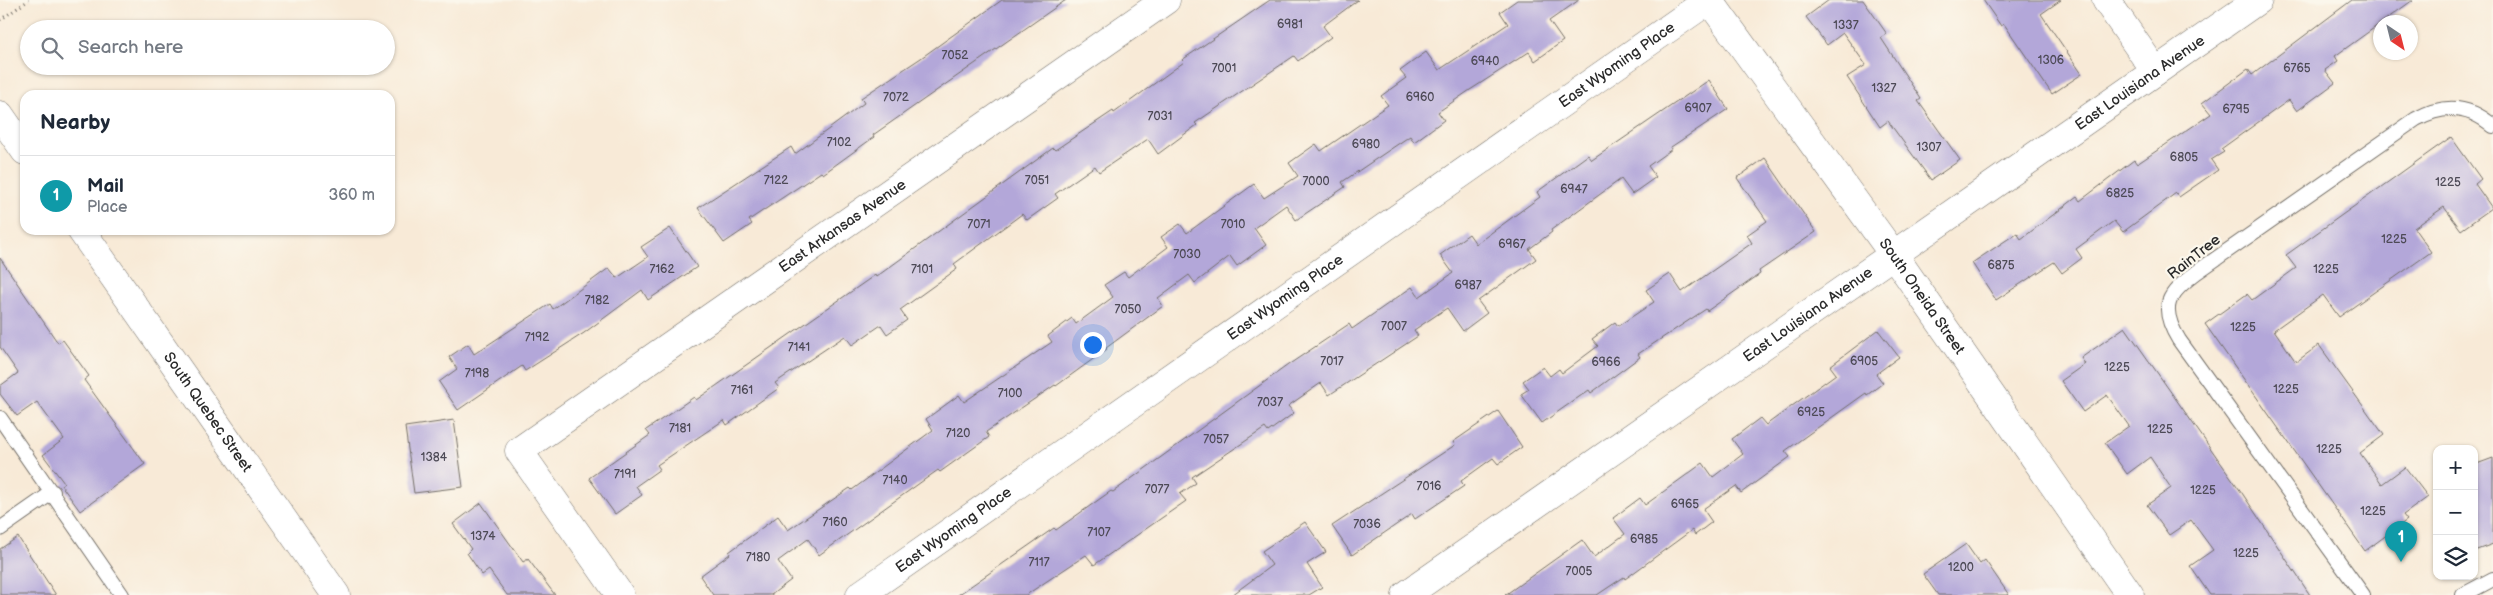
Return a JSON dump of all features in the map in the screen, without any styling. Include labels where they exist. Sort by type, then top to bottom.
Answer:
[{"type":"street","name":"East Arkansas Avenue","points":[[620,595],[519,451],[1166,0]]},
{"type":"street","name":"South Oneida Street","points":[[1709,0],[1893,254],[2130,595]]},
{"type":"street","name":"East Wyoming Place","points":[[860,595],[1709,0]]},
{"type":"street","points":[[2106,0],[2155,71]]},
{"type":"street","name":"East Louisiana Avenue","points":[[1406,595],[2258,0]]},
{"type":"street","points":[[0,115],[20,144]]},
{"type":"street","name":"South Quebec Street","points":[[84,235],[336,595]]},
{"type":"lane","name":"RainTree","points":[[2363,595],[2180,340],[2169,321],[2167,305],[2177,290],[2197,272],[2416,119],[2438,109],[2458,109],[2484,119],[2493,126]]},
{"type":"lane","points":[[0,418],[53,492],[122,595]]},
{"type":"lane","points":[[0,529],[53,492]]},
{"type":"lane","points":[[2463,595],[2493,579]]},
{"type":"path","points":[[0,20],[29,0]]},
{"type":"building","points":[[1002,0],[1066,0],[873,135],[874,137],[823,174],[821,172],[749,220],[752,224],[724,243],[698,208],[791,147],[795,154],[864,103],[861,98]]},
{"type":"building","points":[[1270,0],[1358,0],[1323,26],[1331,37],[1298,61],[1294,56],[1195,123],[1197,125],[1158,154],[1148,139],[1099,172],[1095,166],[1055,194],[1058,198],[1027,220],[1022,214],[954,264],[957,269],[900,310],[907,320],[887,334],[881,325],[852,345],[845,336],[775,383],[779,388],[727,425],[724,420],[657,465],[660,469],[636,486],[642,495],[615,514],[589,478],[650,435],[646,430],[694,397],[696,400],[875,275],[876,277],[1053,148],[1055,150],[1113,111],[1114,113],[1184,62],[1182,60]]},
{"type":"building","points":[[1517,0],[1579,0],[1549,21],[1563,41],[1535,61],[1529,52],[1470,90],[1438,112],[1444,120],[1414,142],[1410,136],[1342,182],[1345,187],[1296,220],[1286,205],[1254,228],[1266,245],[1237,266],[1230,256],[1195,283],[1189,275],[1158,298],[1163,306],[1107,349],[1056,386],[986,432],[989,437],[940,472],[938,470],[819,555],[808,539],[778,561],[791,580],[771,595],[713,595],[700,576],[730,554],[729,552],[778,516],[788,530],[850,488],[852,490],[933,430],[926,419],[959,395],[964,402],[1052,342],[1048,336],[1072,318],[1076,324],[1113,297],[1104,285],[1124,272],[1128,277],[1168,247],[1161,237],[1180,224],[1187,233],[1254,184],[1264,198],[1298,176],[1289,163],[1316,144],[1321,151],[1388,105],[1381,96],[1406,78],[1400,71],[1426,52],[1439,70],[1508,24],[1500,12]]},
{"type":"building","points":[[1829,0],[1863,0],[1887,34],[1881,38],[1921,99],[1918,101],[1960,160],[1931,180],[1888,121],[1880,127],[1847,77],[1866,65],[1843,33],[1827,45],[1806,17]]},
{"type":"building","points":[[1983,0],[2061,0],[2041,14],[2082,74],[2052,94],[2004,24],[2001,26]]},
{"type":"building","points":[[2352,0],[2413,0],[2392,15],[2373,15],[2373,29],[2335,56],[2338,61],[2325,70],[2335,83],[2297,111],[2289,100],[2221,149],[2224,152],[2211,160],[2218,170],[2179,197],[2176,193],[2123,232],[2114,221],[2076,249],[2082,258],[2062,273],[2054,262],[1996,300],[1972,263],[2017,233],[2021,239],[2077,197],[2080,201],[2134,160],[2137,164],[2211,114],[2202,103],[2248,69],[2252,75]]},
{"type":"building","points":[[1709,80],[1728,109],[1671,147],[1672,149],[1648,166],[1656,177],[1632,194],[1621,179],[1551,230],[1552,232],[1529,249],[1536,259],[1478,301],[1487,313],[1463,331],[1447,308],[1414,330],[1418,336],[1329,395],[1321,383],[1288,406],[1294,413],[1268,432],[1265,428],[1192,477],[1196,483],[1180,494],[1186,501],[1094,565],[1086,555],[1026,595],[958,595],[1054,528],[1056,530],[1111,491],[1113,492],[1288,365],[1349,324],[1352,329],[1412,287],[1419,297],[1453,273],[1440,255],[1469,234],[1476,244],[1540,197],[1537,192],[1588,155],[1592,160]]},
{"type":"building","points":[[2451,137],[2481,179],[2475,184],[2492,208],[2461,230],[2444,207],[2414,228],[2431,252],[2339,317],[2323,295],[2274,330],[2296,362],[2319,345],[2384,435],[2360,453],[2382,484],[2405,467],[2428,497],[2403,515],[2407,520],[2365,551],[2205,324],[2247,294],[2252,300],[2296,268],[2286,255]]},
{"type":"building","points":[[1765,158],[1816,232],[1759,271],[1760,274],[1707,311],[1706,309],[1638,354],[1640,357],[1591,393],[1589,390],[1542,423],[1521,394],[1529,389],[1523,381],[1543,367],[1550,376],[1559,369],[1562,373],[1598,346],[1592,339],[1615,322],[1618,326],[1654,302],[1646,290],[1670,274],[1682,292],[1752,243],[1747,235],[1767,221],[1737,178]]},
{"type":"building","points":[[670,228],[697,267],[648,300],[642,290],[584,333],[525,371],[522,366],[458,410],[439,382],[457,369],[449,357],[468,344],[474,354],[550,304],[553,309],[609,268],[617,278],[648,257],[641,247]]},
{"type":"building","points":[[0,258],[58,343],[63,340],[89,376],[84,380],[145,464],[80,511],[61,485],[64,483],[43,455],[64,439],[37,402],[17,416],[0,394],[0,386],[18,373],[0,347]]},
{"type":"building","points":[[2125,327],[2242,493],[2310,595],[2210,595],[2190,566],[2213,550],[2191,520],[2169,535],[2147,505],[2171,488],[2150,457],[2127,474],[2105,443],[2129,426],[2107,395],[2083,412],[2061,381],[2085,364],[2081,358]]},
{"type":"building","points":[[1878,330],[1899,357],[1876,374],[1883,383],[1785,451],[1790,457],[1741,493],[1736,486],[1703,509],[1712,522],[1695,535],[1692,530],[1625,579],[1624,577],[1597,595],[1505,595],[1582,540],[1594,557],[1625,534],[1613,518],[1640,498],[1645,505],[1703,463],[1713,477],[1743,454],[1732,439],[1760,418],[1766,425],[1836,374],[1830,366]]},
{"type":"building","points":[[1498,411],[1522,447],[1498,464],[1493,458],[1461,481],[1464,486],[1415,519],[1412,514],[1352,555],[1332,526],[1455,445],[1453,442]]},
{"type":"building","points":[[454,420],[463,487],[414,493],[405,427]]},
{"type":"building","points":[[2493,458],[2493,544],[2478,550],[2478,490],[2478,464]]},
{"type":"building","points":[[481,503],[523,562],[528,559],[555,595],[507,595],[489,570],[482,575],[467,553],[471,549],[453,524]]},
{"type":"building","points":[[1305,522],[1326,552],[1307,564],[1322,587],[1309,595],[1232,595],[1272,565],[1262,551]]},
{"type":"building","points":[[18,537],[56,595],[0,595],[0,549]]},
{"type":"building","points":[[1966,544],[1980,564],[1985,560],[2009,595],[1938,595],[1923,574]]},
{"type":"place","name":"Mail","points":[[2401,562]]}]
